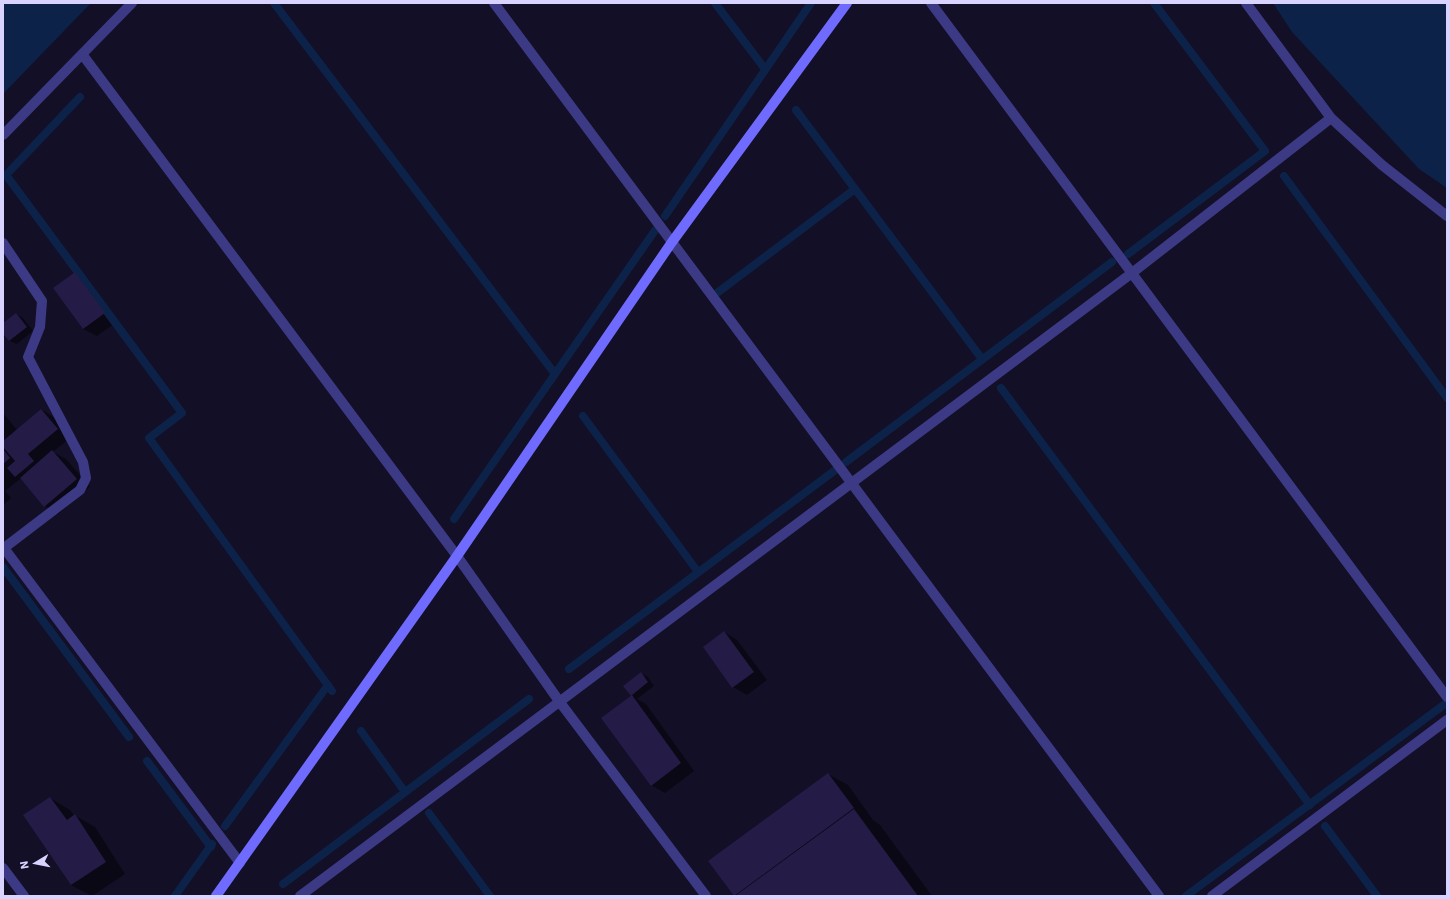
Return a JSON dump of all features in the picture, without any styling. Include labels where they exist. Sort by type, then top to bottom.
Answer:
[{"type":"street","points":[[3,135],[132,3]]},
{"type":"street","points":[[494,3],[1159,896]]},
{"type":"street","points":[[216,896],[456,556],[672,242],[847,3]]},
{"type":"street","points":[[931,3],[1447,697]]},
{"type":"street","points":[[1246,3],[1330,118],[1382,165],[1447,216]]},
{"type":"street","points":[[82,54],[456,556],[559,701],[706,896]]},
{"type":"street","points":[[300,896],[1132,273],[1330,118]]},
{"type":"street","points":[[3,243],[42,301],[40,327],[28,357],[83,462],[86,478],[80,490],[4,548],[240,863]]},
{"type":"street","points":[[1212,896],[1447,720]]},
{"type":"street","points":[[3,868],[24,896]]},
{"type":"water","points":[[3,3],[91,3],[3,94]]},
{"type":"water","points":[[1273,3],[1447,3],[1447,188],[1419,169],[1292,32]]},
{"type":"building","points":[[75,272],[105,313],[83,329],[53,288]]},
{"type":"building","points":[[16,313],[27,327],[9,341],[3,334],[3,323]]},
{"type":"building","points":[[41,409],[58,429],[28,454],[34,461],[15,477],[7,468],[15,461],[3,447],[3,441]]},
{"type":"building","points":[[3,449],[10,458],[3,464]]},
{"type":"building","points":[[52,450],[77,479],[44,507],[20,478]]},
{"type":"building","points":[[724,631],[754,672],[732,688],[703,647]]},
{"type":"building","points":[[641,672],[648,682],[631,696],[623,686]]},
{"type":"building","points":[[632,695],[681,763],[651,786],[601,718]]},
{"type":"building","points":[[828,773],[854,808],[734,896],[708,861]]},
{"type":"building","points":[[50,797],[67,820],[75,814],[106,862],[71,885],[23,815]]},
{"type":"building","points":[[854,809],[918,896],[735,896]]},
{"type":"waterway","points":[[274,3],[555,374]]},
{"type":"waterway","points":[[715,3],[765,69]]},
{"type":"waterway","points":[[665,216],[811,3]]},
{"type":"waterway","points":[[1128,254],[1265,151],[1154,3]]},
{"type":"waterway","points":[[80,97],[6,175],[182,413],[149,438],[332,691]]},
{"type":"waterway","points":[[796,110],[982,359]]},
{"type":"waterway","points":[[1284,176],[1447,398]]},
{"type":"waterway","points":[[717,293],[855,189]]},
{"type":"waterway","points":[[454,519],[656,229]]},
{"type":"waterway","points":[[846,462],[1112,262]]},
{"type":"waterway","points":[[1001,388],[1310,805]]},
{"type":"waterway","points":[[583,416],[698,572]]},
{"type":"waterway","points":[[569,669],[834,471]]},
{"type":"waterway","points":[[3,567],[129,737]]},
{"type":"waterway","points":[[225,826],[328,685]]},
{"type":"waterway","points":[[283,884],[529,699]]},
{"type":"waterway","points":[[1186,896],[1445,704]]},
{"type":"waterway","points":[[361,731],[405,792]]},
{"type":"waterway","points":[[147,761],[211,847]]},
{"type":"waterway","points":[[429,813],[490,896]]},
{"type":"waterway","points":[[1325,826],[1377,896]]},
{"type":"waterway","points":[[175,896],[212,844]]}]
